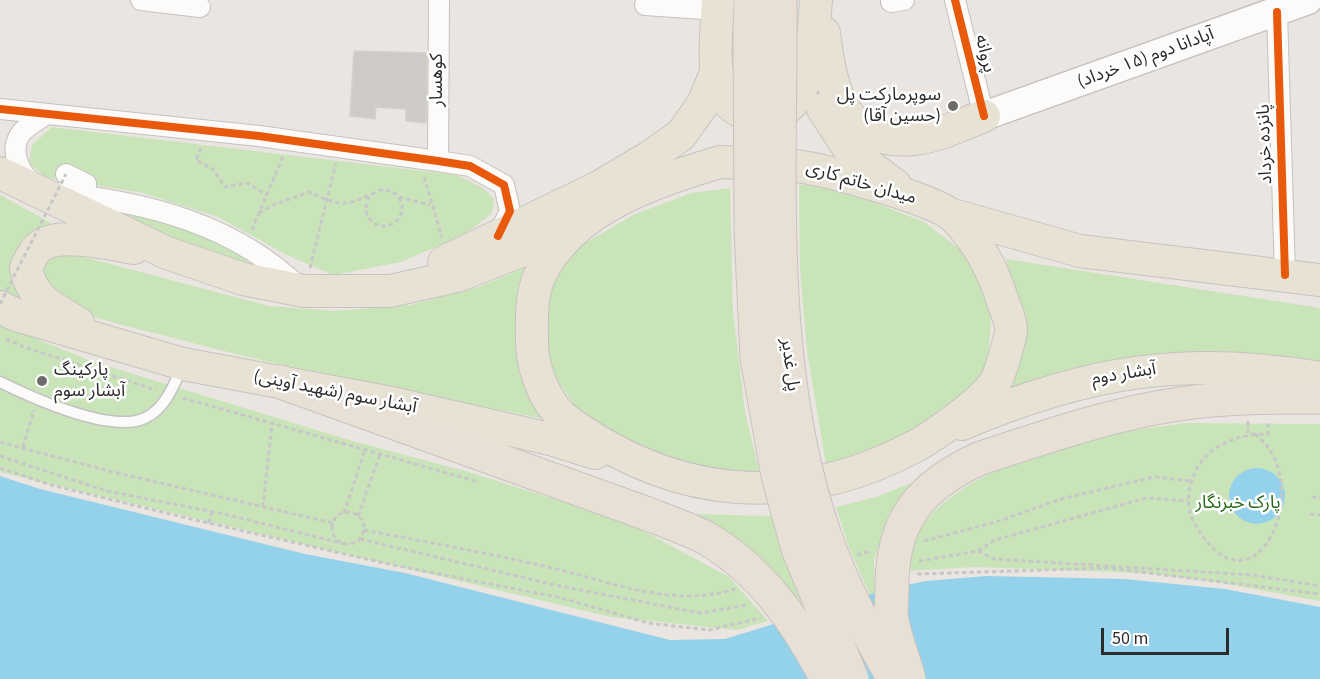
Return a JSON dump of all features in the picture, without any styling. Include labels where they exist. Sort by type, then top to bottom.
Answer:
[{"type":"highway","name":"پل غدیر","points":[[765,15],[751,230],[757,358],[778,476],[798,549],[852,679]]},
{"type":"highway","name":"پل غدیر","points":[[765,15],[785,328],[804,465],[825,537],[866,629],[894,679]]},
{"type":"highway","points":[[281,382],[648,514],[704,537],[748,569],[783,606],[827,679]]},
{"type":"highway","points":[[909,679],[892,620],[892,570],[899,530],[922,496],[952,471],[981,458],[1101,420],[1179,404],[1260,397],[1320,397]]},
{"type":"main road","points":[[718,5],[718,84],[724,98],[734,108],[746,115],[760,117],[781,111],[797,97],[810,61],[818,0]]},
{"type":"main road","points":[[818,0],[829,75],[844,109],[860,128],[880,140],[916,139],[984,116]]},
{"type":"main road","name":"آپادانا دوم (۱۵ خرداد)","points":[[984,116],[1308,0]]},
{"type":"main road","points":[[810,61],[818,101],[851,152],[907,194]]},
{"type":"main road","points":[[390,291],[449,259],[599,187],[648,158],[681,135],[704,104],[717,70]]},
{"type":"main road","points":[[907,194],[903,172],[909,156],[984,116]]},
{"type":"main road","name":"میدان خاتم کاری","points":[[720,162],[798,166],[907,194],[952,215],[992,264],[1011,330],[995,384],[937,435],[879,465],[826,481],[748,490],[670,476],[614,452],[566,421],[544,393],[532,353],[531,314],[539,278],[552,257],[582,226],[620,199],[665,179],[720,162]]},
{"type":"main road","points":[[0,173],[167,253],[243,279],[304,291],[390,291],[457,276],[582,226]]},
{"type":"main road","points":[[952,215],[1080,251],[1320,280]]},
{"type":"main road","points":[[112,344],[44,302],[29,285],[26,268],[38,248],[57,239],[167,253]]},
{"type":"main road","name":"آبشار سوم (شهید آوینی)","points":[[0,305],[16,315],[183,364],[392,403],[550,439],[670,476]]},
{"type":"main road","name":"آبشار دوم","points":[[937,435],[1021,399],[1078,382],[1145,370],[1214,366],[1280,371],[1320,378]]},
{"type":"street","points":[[141,0],[200,7]]},
{"type":"street","name":"کوهسار","points":[[429,159],[439,0]]},
{"type":"street","name":"پروانه","points":[[955,0],[984,116]]},
{"type":"street","points":[[645,5],[718,5]]},
{"type":"street","name":"پانزده خرداد","points":[[1277,12],[1285,275]]},
{"type":"street","points":[[0,109],[289,140],[470,166],[504,185],[510,211],[498,236]]},
{"type":"street","points":[[45,115],[21,133],[16,151],[20,172],[40,191],[147,206],[201,225],[246,244],[279,267],[304,291]]},
{"type":"street","points":[[66,174],[86,184],[85,196]]},
{"type":"lane","points":[[0,382],[37,400],[118,424],[146,418],[171,394],[183,364]]},
{"type":"path","points":[[208,131],[196,160],[213,169],[225,187],[247,183],[267,195]]},
{"type":"path","points":[[246,244],[289,140]]},
{"type":"path","points":[[304,291],[340,147]]},
{"type":"path","points":[[429,159],[430,205],[449,259]]},
{"type":"path","points":[[0,305],[66,174]]},
{"type":"path","points":[[259,213],[273,205],[309,192],[338,205],[352,203],[384,190],[399,197],[430,205]]},
{"type":"path","points":[[372,194],[366,205],[366,211],[373,222],[384,226],[399,218],[402,208],[399,197]]},
{"type":"path","points":[[0,336],[27,348],[171,394],[490,485]]},
{"type":"path","points":[[23,448],[37,400]]},
{"type":"path","points":[[1258,560],[1237,559],[1218,552],[1197,529],[1192,520],[1188,501],[1191,481],[1200,463],[1215,448],[1233,439],[1255,434],[1268,434],[1268,421],[1248,420],[1248,433],[1255,434],[1273,441]]},
{"type":"path","points":[[262,507],[272,424]]},
{"type":"path","points":[[0,442],[333,523]]},
{"type":"path","points":[[345,544],[333,534],[333,523],[344,513],[365,450]]},
{"type":"path","points":[[360,539],[364,530],[358,516],[380,454]]},
{"type":"path","points":[[0,456],[107,491],[212,512],[345,544],[360,539],[441,560],[627,600],[700,612],[755,603]]},
{"type":"path","points":[[0,468],[51,485],[208,523],[393,565],[562,598],[648,623],[709,630],[769,615]]},
{"type":"path","points":[[919,542],[996,522],[1061,499],[1154,477],[1191,481]]},
{"type":"path","points":[[1308,520],[1312,497],[1311,486]]},
{"type":"path","points":[[1312,497],[1320,498]]},
{"type":"path","points":[[910,563],[978,551],[995,540],[1146,498],[1188,501]]},
{"type":"path","points":[[208,523],[212,512]]},
{"type":"path","points":[[344,513],[358,516]]},
{"type":"path","points":[[1310,514],[1320,515]]},
{"type":"path","points":[[364,530],[541,565],[626,587],[670,595],[712,597],[736,589]]},
{"type":"path","points":[[855,555],[876,550]]},
{"type":"path","points":[[978,551],[994,559],[1253,575],[1320,586]]},
{"type":"path","points":[[908,576],[1107,568],[1320,594]]},
{"type":"path","points":[[729,582],[736,589],[742,606]]},
{"type":"green space","points":[[52,127],[457,175],[483,188],[494,199],[492,213],[464,235],[401,262],[333,275],[287,255],[218,217],[143,193],[45,177],[29,163],[32,145]]},
{"type":"green space","points":[[799,184],[850,193],[924,222],[969,256],[992,309],[988,361],[963,402],[914,438],[826,465],[807,351],[800,268]]},
{"type":"green space","points":[[730,188],[733,312],[745,411],[760,475],[670,461],[612,434],[575,406],[554,376],[546,351],[547,300],[555,277],[577,248],[633,215],[691,193]]},
{"type":"green space","points":[[0,195],[64,230],[17,286],[21,302],[0,292]]},
{"type":"green space","points":[[117,209],[161,218],[241,252],[251,266],[240,268],[105,211]]},
{"type":"green space","points":[[61,251],[269,306],[334,311],[410,305],[479,287],[524,268],[516,323],[516,350],[524,383],[544,419],[260,360],[86,314],[56,300],[44,291],[41,260]]},
{"type":"green space","points":[[1006,259],[1320,308],[1320,362],[1018,391],[1011,388],[1019,351],[1020,313]]},
{"type":"green space","points":[[0,324],[91,361],[349,440],[469,472],[629,523],[729,577],[768,621],[737,630],[611,617],[0,472]]},
{"type":"green space","name":"پارک خبرنگار","points":[[1185,423],[1320,424],[1320,601],[1221,583],[1146,573],[975,567],[908,571],[911,548],[922,526],[940,506],[962,489],[988,475],[1016,462],[1070,444],[1116,433]]},
{"type":"green space","points":[[919,480],[889,514],[874,560],[875,606],[849,548],[836,507],[876,497]]},
{"type":"green space","points":[[692,514],[771,516],[809,608]]},
{"type":"water","points":[[1257,468],[1272,473],[1280,481],[1285,496],[1280,511],[1272,519],[1257,524],[1242,519],[1234,511],[1229,496],[1234,481],[1242,473]]},
{"type":"water","points":[[0,476],[40,489],[305,554],[405,573],[670,640],[725,639],[887,589],[926,581],[986,576],[1125,579],[1225,589],[1320,607],[1320,679],[0,679]]},
{"type":"building","points":[[354,51],[427,53],[426,123],[406,121],[406,109],[376,107],[375,119],[350,116]]},
{"type":"cycle path","points":[[955,0],[984,116]]},
{"type":"cycle path","points":[[1277,12],[1285,275]]},
{"type":"cycle path","points":[[0,109],[259,136],[470,166],[504,185],[510,211],[498,236]]},
{"type":"place","name":"سوپرمارکت پل (حسین آقا)","points":[[953,106]]},
{"type":"place","name":"پارکینگ آبشار سوم","points":[[42,381]]}]
